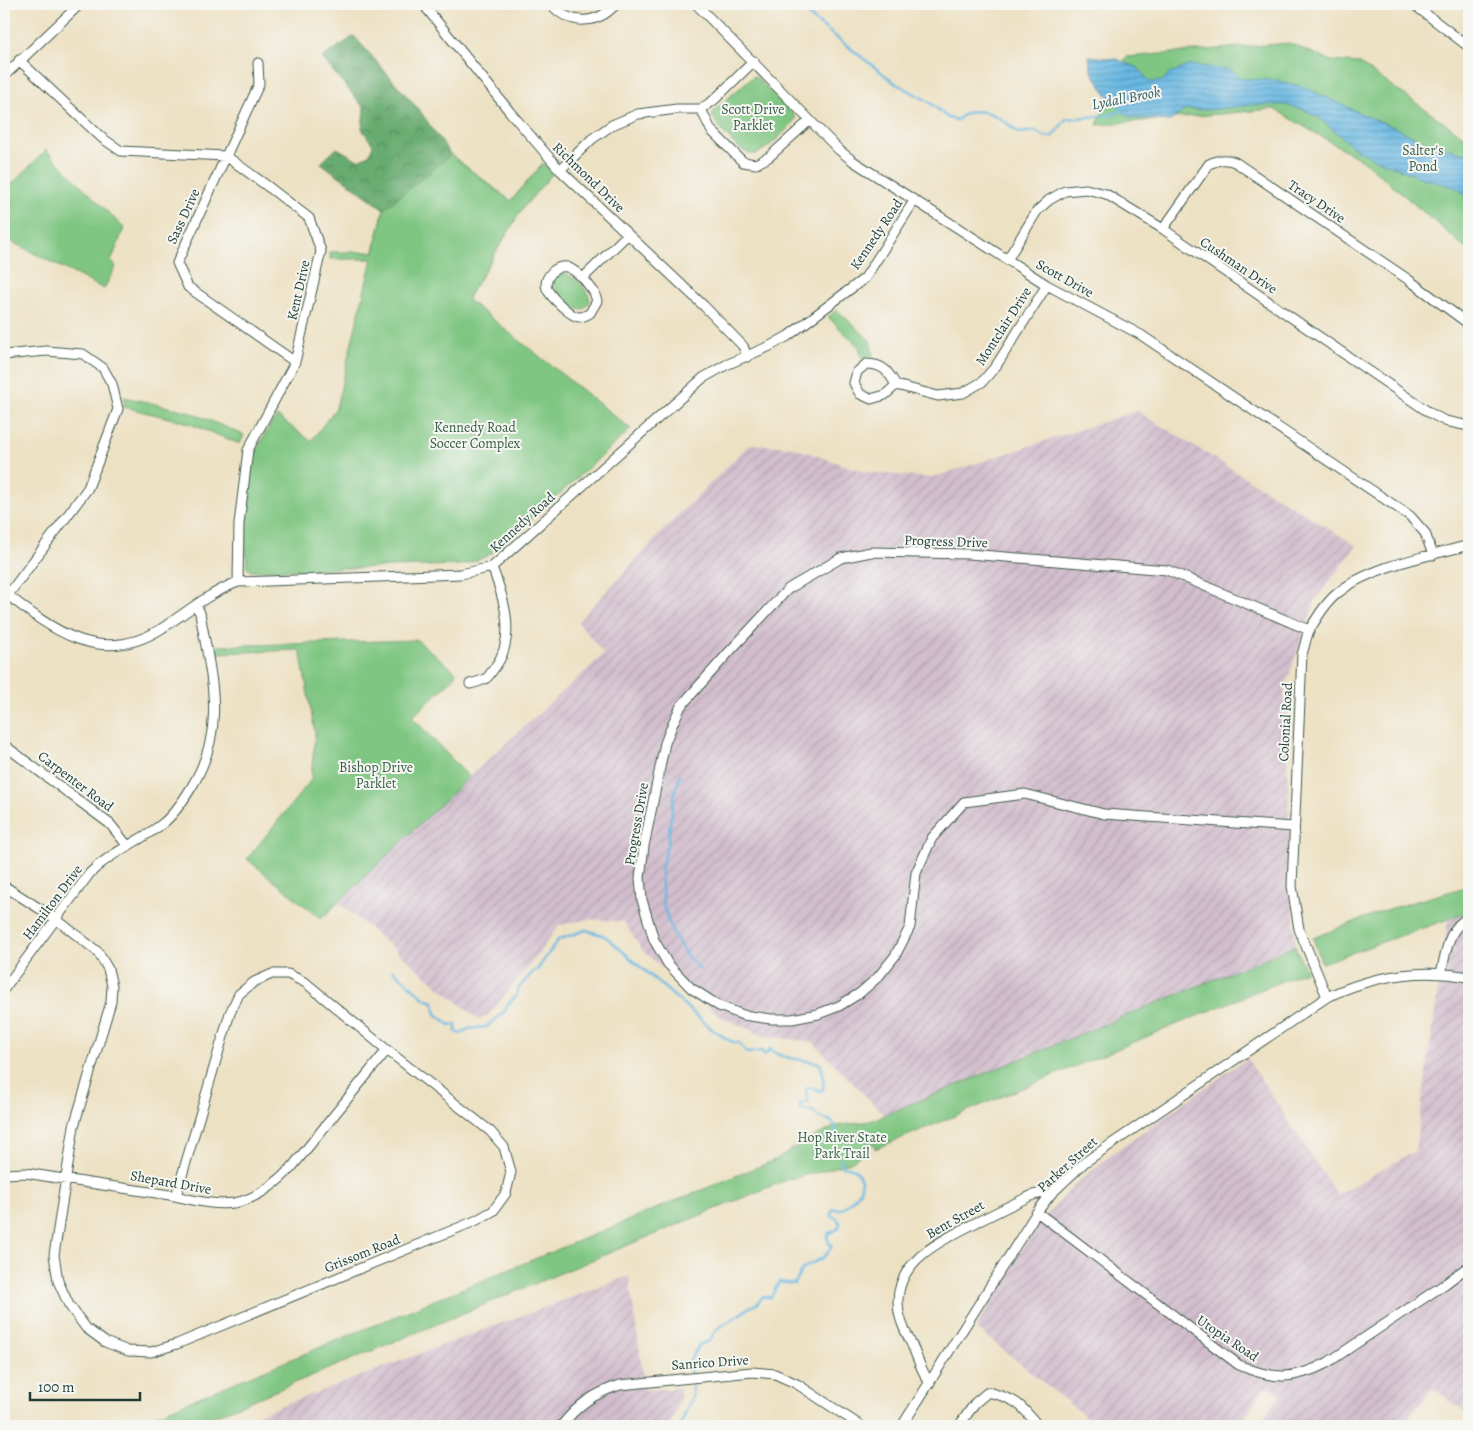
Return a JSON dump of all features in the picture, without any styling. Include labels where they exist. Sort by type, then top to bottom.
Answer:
[{"type":"street","points":[[4,76],[80,4]]},
{"type":"street","name":"Richmond Drive","points":[[423,4],[526,133],[560,170],[743,346],[747,357]]},
{"type":"street","points":[[551,4],[558,13],[576,20],[592,20],[608,13],[616,4]]},
{"type":"street","name":"Scott Drive","points":[[696,4],[754,61],[838,150],[914,202],[1047,285],[1141,335],[1410,516],[1425,533],[1433,555]]},
{"type":"street","points":[[1413,4],[1466,44],[1469,34]]},
{"type":"street","points":[[20,60],[102,138],[121,151],[226,156]]},
{"type":"street","points":[[560,170],[592,138],[620,121],[638,114],[677,109],[701,109],[714,100],[754,61]]},
{"type":"street","name":"Sass Drive","points":[[258,63],[259,84],[176,263],[188,287],[295,362]]},
{"type":"street","points":[[701,109],[711,130],[743,162],[756,164],[769,158],[809,120]]},
{"type":"street","name":"Kent Drive","points":[[226,156],[309,218],[321,251],[295,362],[248,450],[239,524],[238,582]]},
{"type":"street","name":"Tracy Drive","points":[[1163,230],[1209,164],[1227,159],[1235,162],[1409,280],[1466,322],[1469,328]]},
{"type":"street","name":"Cushman Drive","points":[[1007,260],[1036,211],[1049,200],[1065,191],[1086,189],[1106,194],[1163,230],[1430,413],[1445,421],[1469,426]]},
{"type":"street","name":"Kennedy Road","points":[[6,594],[60,632],[74,639],[95,644],[117,645],[142,639],[162,629],[224,587],[238,582],[461,574],[492,567],[703,378],[788,336],[865,278],[914,202]]},
{"type":"street","points":[[583,278],[628,234]]},
{"type":"street","points":[[562,267],[569,268],[583,278],[594,292],[597,301],[590,313],[579,317],[573,315],[557,301],[548,290],[546,282],[552,272],[562,267]]},
{"type":"street","name":"Montclair Drive","points":[[896,385],[938,396],[963,393],[982,382],[996,366],[1047,285]]},
{"type":"street","points":[[4,355],[46,351],[83,354],[103,368],[112,384],[118,409],[88,488],[6,594]]},
{"type":"street","points":[[866,364],[877,364],[888,371],[896,385],[885,395],[872,400],[860,394],[854,383],[857,372],[866,364]]},
{"type":"street","name":"Colonial Road","points":[[1327,997],[1299,929],[1292,886],[1302,654],[1309,630],[1338,593],[1357,580],[1384,569],[1469,545]]},
{"type":"street","name":"Progress Drive","points":[[1294,827],[1104,814],[1025,794],[964,802],[932,838],[916,873],[910,927],[895,956],[878,977],[853,998],[818,1014],[792,1019],[771,1019],[743,1015],[720,1006],[691,988],[668,964],[654,940],[642,900],[640,878],[644,846],[665,743],[681,706],[788,589],[841,558],[871,552],[952,554],[1167,570],[1309,630]]},
{"type":"street","points":[[470,684],[486,678],[497,665],[504,650],[507,630],[506,612],[492,567]]},
{"type":"street","name":"Hamilton Drive","points":[[4,989],[90,873],[101,861],[163,824],[181,804],[206,758],[213,729],[215,700],[200,613],[196,605]]},
{"type":"street","name":"Carpenter Road","points":[[4,745],[110,824],[127,845]]},
{"type":"street","points":[[4,886],[56,919]]},
{"type":"street","points":[[1441,973],[1453,930],[1461,921],[1469,918]]},
{"type":"street","name":"Grissom Road","points":[[56,919],[98,952],[108,969],[112,986],[111,1002],[74,1126],[54,1255],[58,1281],[69,1305],[86,1328],[105,1342],[128,1351],[151,1352],[177,1344],[475,1221],[493,1212],[506,1193],[512,1172],[504,1148],[490,1132],[306,983],[288,974],[272,974],[254,982],[239,994],[230,1013],[176,1196]]},
{"type":"street","name":"Parker Street","points":[[902,1426],[1036,1212],[1051,1194],[1085,1162],[1110,1143],[1327,997],[1347,988],[1382,977],[1415,973],[1441,973],[1469,977]]},
{"type":"street","name":"Shepard Drive","points":[[4,1174],[26,1173],[176,1196],[213,1204],[236,1202],[259,1194],[277,1183],[298,1160],[387,1050]]},
{"type":"street","name":"Bent Street","points":[[930,1383],[922,1372],[898,1312],[898,1295],[909,1268],[920,1256],[938,1243],[1032,1195],[1051,1194]]},
{"type":"street","name":"Utopia Road","points":[[1036,1212],[1239,1365],[1258,1373],[1276,1377],[1304,1373],[1327,1363],[1469,1266]]},
{"type":"street","name":"Sanrico Drive","points":[[561,1426],[586,1400],[600,1392],[620,1385],[752,1372],[775,1374],[797,1384],[861,1426]]},
{"type":"street","points":[[959,1426],[976,1403],[988,1392],[1008,1397],[1024,1407],[1038,1426]]},
{"type":"shaded area","points":[[1137,411],[1357,546],[1316,598],[1284,690],[1295,946],[884,1115],[813,1042],[763,1036],[718,1015],[642,950],[624,922],[591,919],[559,925],[532,962],[489,1014],[479,1020],[338,902],[469,777],[604,654],[578,622],[666,527],[750,444],[792,447],[864,472],[931,478]]},
{"type":"shaded area","points":[[1469,912],[1469,1415],[1433,1388],[1400,1426],[1257,1426],[1282,1393],[1264,1388],[1239,1426],[1097,1426],[976,1328],[1031,1234],[1070,1189],[1113,1153],[1247,1058],[1337,1195],[1415,1151],[1448,920]]},
{"type":"shaded area","points":[[629,1276],[645,1390],[680,1388],[680,1398],[671,1423],[668,1426],[229,1426],[272,1409]]},
{"type":"green space","points":[[354,36],[420,111],[451,155],[511,201],[543,163],[553,173],[522,209],[467,299],[362,302],[384,209],[321,163],[337,148],[358,160],[369,155],[373,145],[362,129],[364,108],[322,58]]},
{"type":"green space","name":"Salter's Pond","points":[[1289,43],[1331,61],[1359,63],[1469,140],[1469,251],[1365,162],[1274,109],[1097,125],[1126,57]]},
{"type":"green space","name":"Scott Drive Parklet","points":[[755,76],[794,115],[795,119],[777,139],[755,154],[749,153],[736,145],[724,132],[712,114]]},
{"type":"green space","points":[[46,150],[124,228],[111,262],[116,266],[104,289],[4,238],[4,192]]},
{"type":"green space","name":"Kennedy Road Soccer Complex","points":[[451,155],[511,201],[543,163],[553,173],[522,209],[467,299],[631,429],[501,547],[476,561],[459,565],[250,571],[247,568],[245,507],[250,471],[264,435],[277,416],[311,441],[336,408],[372,259],[330,259],[330,252],[374,252],[384,209]]},
{"type":"green space","points":[[563,273],[576,280],[587,292],[590,301],[584,308],[574,308],[556,290],[553,283],[554,278]]},
{"type":"green space","points":[[837,310],[870,340],[873,356],[862,358],[859,347],[828,317]]},
{"type":"green space","points":[[124,397],[187,411],[244,435],[240,444],[185,422],[124,407]]},
{"type":"green space","name":"Bishop Drive Parklet","points":[[417,640],[456,672],[452,680],[412,717],[469,777],[321,919],[247,859],[311,780],[315,733],[300,650],[216,653],[215,646]]},
{"type":"green space","points":[[1469,886],[1469,912],[1322,963],[1313,938],[1385,910]]},
{"type":"green space","name":"Hop River State Park Trail","points":[[1295,946],[1306,971],[875,1149],[874,1144],[851,1162],[786,1180],[190,1426],[129,1426],[777,1159],[806,1141],[836,1126],[870,1121]]},
{"type":"water","name":"Salter's Pond","points":[[1089,56],[1117,59],[1138,68],[1150,82],[1162,81],[1169,74],[1190,65],[1231,70],[1242,79],[1275,80],[1304,87],[1429,144],[1469,154],[1469,200],[1459,189],[1419,177],[1357,150],[1318,117],[1302,109],[1285,105],[1252,105],[1208,110],[1187,109],[1170,121],[1129,117],[1106,94],[1091,70]]},
{"type":"waterway","name":"Lydall Brook","points":[[798,4],[809,16],[895,83],[928,101],[948,118],[957,120],[968,113],[983,112],[996,116],[1018,133],[1035,131],[1044,136],[1052,137],[1066,119],[1111,115],[1122,110]]},
{"type":"waterway","points":[[680,775],[674,795],[667,846],[661,869],[663,906],[674,935],[686,955],[700,970]]},
{"type":"waterway","points":[[393,970],[424,998],[433,1002],[436,1014],[450,1025],[456,1024],[456,1032],[460,1034],[468,1029],[486,1027],[506,1010],[507,1005],[517,995],[517,990],[537,970],[558,940],[586,930],[605,936],[713,1030],[728,1040],[739,1043],[747,1053],[761,1051],[765,1055],[770,1049],[786,1057],[819,1063],[824,1077],[822,1091],[808,1087],[806,1092],[808,1102],[800,1104],[800,1108],[812,1111],[819,1117],[831,1121],[835,1126],[836,1136]]},
{"type":"waterway","points":[[691,1375],[690,1360],[699,1345],[709,1341],[717,1329],[757,1304],[762,1297],[771,1297],[779,1282],[794,1284],[803,1269],[822,1258],[828,1252],[832,1246],[827,1237],[829,1233],[838,1229],[840,1223],[836,1217],[832,1217],[831,1213],[834,1209],[845,1207],[861,1188],[859,1175],[853,1169],[841,1166],[841,1158]]},
{"type":"waterway","points":[[680,1426],[692,1397],[692,1381]]}]
